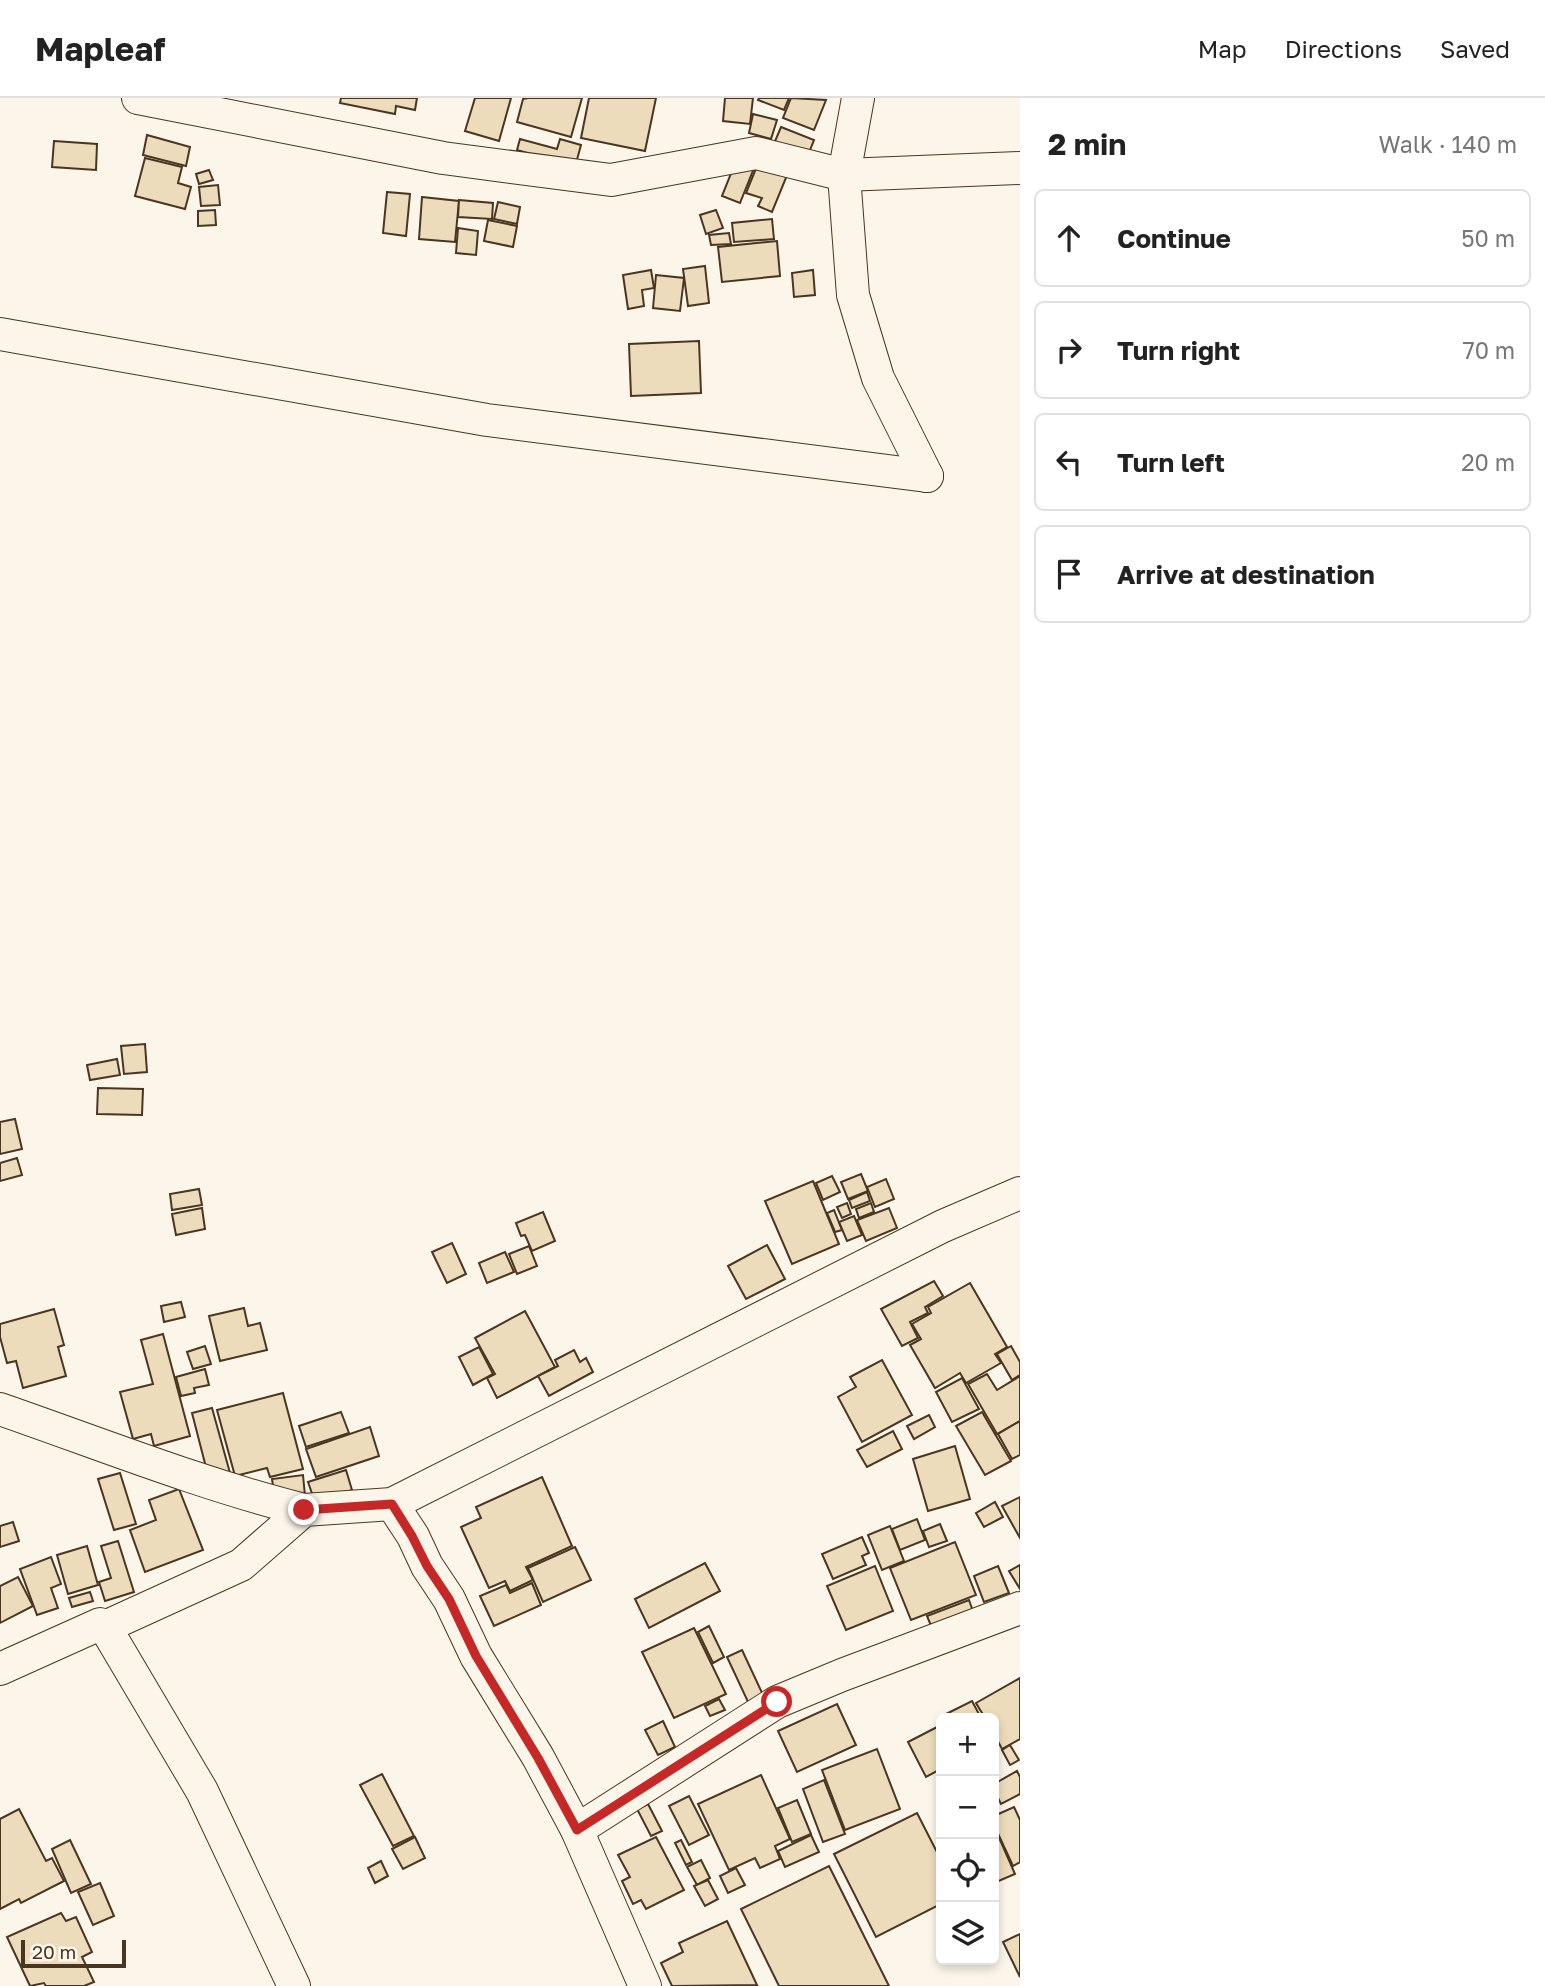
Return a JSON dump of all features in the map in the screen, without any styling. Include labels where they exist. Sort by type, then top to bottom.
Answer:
[{"type":"street","points":[[138,98],[443,158],[611,180],[756,153],[844,175],[1020,167]]},
{"type":"street","points":[[0,334],[487,420],[927,476],[878,378],[853,295],[844,175],[858,98]]},
{"type":"street","points":[[0,1409],[146,1461],[304,1510],[392,1504],[943,1226],[1020,1193]]},
{"type":"street","points":[[392,1504],[449,1599],[476,1656],[538,1758],[577,1830],[645,1986]]},
{"type":"street","points":[[105,1628],[241,1565],[304,1510]]},
{"type":"street","points":[[577,1830],[777,1702],[1020,1608]]},
{"type":"street","points":[[0,1669],[100,1624],[105,1628],[202,1791],[295,1986]]},
{"type":"building","points":[[341,98],[417,98],[415,110],[396,106],[395,114],[340,103]]},
{"type":"building","points":[[475,98],[511,98],[499,141],[465,131]]},
{"type":"building","points":[[582,98],[571,137],[517,122],[523,99]]},
{"type":"building","points":[[589,98],[656,98],[645,151],[581,138]]},
{"type":"building","points":[[725,98],[753,98],[750,124],[723,121]]},
{"type":"building","points":[[789,98],[784,110],[758,100]]},
{"type":"building","points":[[791,98],[826,100],[814,130],[783,118]]},
{"type":"building","points":[[753,114],[777,120],[771,139],[749,133]]},
{"type":"building","points":[[781,127],[814,140],[806,160],[773,146]]},
{"type":"building","points":[[147,135],[190,147],[186,166],[143,155]]},
{"type":"building","points":[[520,139],[557,149],[560,139],[581,145],[575,167],[517,150]]},
{"type":"building","points":[[54,141],[97,144],[96,170],[52,167]]},
{"type":"building","points":[[761,156],[790,168],[772,212],[758,206],[762,198],[746,193]]},
{"type":"building","points":[[145,158],[182,167],[178,183],[191,187],[185,209],[135,196]]},
{"type":"building","points":[[736,161],[754,168],[740,203],[722,196]]},
{"type":"building","points":[[209,170],[213,180],[199,184],[196,174]]},
{"type":"building","points":[[218,185],[220,205],[201,206],[199,187]]},
{"type":"building","points":[[387,192],[410,194],[406,236],[383,233]]},
{"type":"building","points":[[422,197],[459,201],[455,242],[419,239]]},
{"type":"building","points":[[459,200],[493,203],[492,219],[458,217]]},
{"type":"building","points":[[498,202],[520,207],[517,224],[494,219]]},
{"type":"building","points":[[215,210],[216,225],[198,226],[198,211]]},
{"type":"building","points":[[716,210],[723,228],[706,234],[700,215]]},
{"type":"building","points":[[772,219],[774,239],[734,242],[732,223]]},
{"type":"building","points":[[488,220],[517,226],[513,247],[484,241]]},
{"type":"building","points":[[458,228],[478,231],[476,255],[456,253]]},
{"type":"building","points":[[729,233],[731,244],[711,245],[709,235]]},
{"type":"building","points":[[777,241],[780,276],[722,282],[718,247]]},
{"type":"building","points":[[705,266],[709,303],[688,306],[683,269]]},
{"type":"building","points":[[651,270],[654,288],[642,290],[644,306],[628,309],[623,275]]},
{"type":"building","points":[[813,270],[815,295],[794,297],[792,273]]},
{"type":"building","points":[[656,275],[684,278],[680,311],[653,308]]},
{"type":"building","points":[[699,341],[701,393],[631,396],[629,344]]},
{"type":"building","points":[[145,1044],[147,1072],[124,1074],[121,1046]]},
{"type":"building","points":[[117,1059],[120,1075],[90,1080],[87,1065]]},
{"type":"building","points":[[98,1088],[143,1089],[142,1115],[97,1114]]},
{"type":"building","points":[[15,1119],[22,1149],[0,1154],[0,1122]]},
{"type":"building","points":[[17,1158],[22,1175],[0,1181],[0,1163]]},
{"type":"building","points":[[861,1174],[868,1191],[848,1199],[841,1182]]},
{"type":"building","points":[[832,1176],[840,1192],[823,1200],[816,1183]]},
{"type":"building","points":[[886,1179],[894,1199],[875,1207],[867,1187]]},
{"type":"building","points":[[813,1181],[839,1244],[792,1264],[765,1201]]},
{"type":"building","points":[[199,1189],[202,1205],[172,1210],[170,1194]]},
{"type":"building","points":[[867,1192],[870,1201],[852,1208],[849,1200]]},
{"type":"building","points":[[847,1203],[851,1214],[842,1218],[837,1207]]},
{"type":"building","points":[[871,1203],[874,1212],[859,1218],[856,1209]]},
{"type":"building","points":[[202,1208],[205,1229],[176,1235],[172,1214]]},
{"type":"building","points":[[889,1208],[897,1228],[866,1241],[857,1220]]},
{"type":"building","points":[[834,1210],[842,1230],[835,1232],[827,1213]]},
{"type":"building","points":[[543,1212],[555,1241],[532,1251],[525,1235],[521,1236],[516,1223]]},
{"type":"building","points":[[854,1216],[862,1235],[847,1241],[839,1222]]},
{"type":"building","points":[[452,1243],[466,1274],[447,1283],[432,1252]]},
{"type":"building","points":[[767,1245],[785,1279],[746,1299],[728,1266]]},
{"type":"building","points":[[529,1246],[537,1266],[517,1274],[509,1254]]},
{"type":"building","points":[[505,1252],[514,1272],[487,1283],[479,1263]]},
{"type":"building","points":[[934,1281],[943,1296],[925,1307],[928,1313],[910,1322],[918,1338],[902,1346],[881,1309]]},
{"type":"building","points":[[970,1283],[1007,1347],[995,1354],[1001,1363],[966,1383],[960,1373],[935,1388],[910,1345],[921,1339],[912,1324],[931,1313],[928,1307]]},
{"type":"building","points":[[181,1302],[185,1317],[164,1322],[161,1306]]},
{"type":"building","points":[[244,1308],[248,1326],[260,1323],[267,1350],[220,1361],[209,1316]]},
{"type":"building","points":[[54,1309],[64,1345],[58,1347],[66,1376],[23,1388],[16,1361],[7,1363],[0,1337],[0,1324]]},
{"type":"building","points":[[525,1311],[555,1367],[497,1398],[487,1378],[495,1374],[475,1338]]},
{"type":"building","points":[[163,1334],[190,1436],[154,1446],[151,1434],[133,1439],[120,1392],[153,1384],[141,1340]]},
{"type":"building","points":[[205,1346],[211,1364],[193,1369],[187,1352]]},
{"type":"building","points":[[1011,1346],[1020,1362],[1020,1375],[1012,1380],[997,1354]]},
{"type":"building","points":[[479,1347],[493,1374],[473,1385],[459,1357]]},
{"type":"building","points":[[574,1350],[580,1362],[586,1358],[593,1372],[549,1396],[538,1376],[558,1366],[555,1360]]},
{"type":"building","points":[[882,1360],[912,1415],[862,1442],[838,1397],[856,1387],[850,1377]]},
{"type":"building","points":[[205,1369],[209,1385],[194,1388],[195,1393],[181,1396],[176,1377]]},
{"type":"building","points":[[987,1374],[997,1390],[1020,1376],[1020,1421],[997,1434],[968,1384]]},
{"type":"building","points":[[962,1378],[979,1409],[952,1422],[936,1392]]},
{"type":"building","points":[[283,1393],[303,1469],[270,1477],[267,1468],[235,1476],[217,1410]]},
{"type":"building","points":[[212,1408],[230,1473],[209,1479],[192,1413]]},
{"type":"building","points":[[341,1412],[349,1433],[306,1447],[299,1426]]},
{"type":"building","points":[[982,1412],[1011,1461],[985,1475],[956,1426]]},
{"type":"building","points":[[929,1415],[935,1427],[914,1439],[907,1426]]},
{"type":"building","points":[[1020,1421],[1020,1455],[1012,1459],[998,1434]]},
{"type":"building","points":[[370,1427],[379,1456],[316,1477],[306,1449]]},
{"type":"building","points":[[893,1431],[902,1449],[867,1467],[857,1450]]},
{"type":"building","points":[[955,1446],[970,1499],[928,1511],[913,1459]]},
{"type":"building","points":[[346,1470],[352,1490],[315,1502],[308,1482]]},
{"type":"building","points":[[120,1473],[136,1524],[114,1530],[98,1479]]},
{"type":"building","points":[[303,1475],[305,1496],[275,1500],[272,1479]]},
{"type":"building","points":[[542,1477],[572,1546],[526,1567],[533,1580],[510,1591],[505,1581],[489,1588],[461,1527],[481,1518],[476,1507]]},
{"type":"building","points":[[179,1489],[203,1550],[145,1572],[130,1530],[156,1520],[149,1500]]},
{"type":"building","points":[[1020,1497],[1020,1538],[1002,1506]]},
{"type":"building","points":[[995,1502],[1003,1517],[984,1527],[976,1513]]},
{"type":"building","points":[[917,1519],[925,1540],[900,1550],[892,1529]]},
{"type":"building","points":[[13,1522],[19,1541],[0,1547],[0,1526]]},
{"type":"building","points":[[940,1524],[947,1541],[929,1547],[923,1531]]},
{"type":"building","points":[[890,1526],[904,1561],[882,1570],[868,1535]]},
{"type":"building","points":[[862,1537],[869,1553],[862,1556],[866,1565],[833,1579],[822,1554]]},
{"type":"building","points":[[118,1541],[134,1592],[105,1601],[99,1582],[111,1578],[101,1546]]},
{"type":"building","points":[[955,1542],[976,1595],[911,1620],[890,1568]]},
{"type":"building","points":[[87,1546],[98,1585],[68,1594],[57,1555]]},
{"type":"building","points":[[575,1547],[591,1580],[543,1602],[528,1568]]},
{"type":"building","points":[[51,1557],[61,1584],[51,1588],[58,1608],[37,1615],[20,1569]]},
{"type":"building","points":[[705,1563],[720,1591],[649,1628],[635,1599]]},
{"type":"building","points":[[1020,1565],[1020,1589],[1009,1571]]},
{"type":"building","points":[[875,1566],[893,1611],[846,1630],[827,1586]]},
{"type":"building","points":[[998,1566],[1009,1593],[984,1602],[974,1576]]},
{"type":"building","points":[[18,1577],[33,1606],[0,1623],[0,1586]]},
{"type":"building","points":[[532,1583],[541,1605],[494,1626],[480,1596],[506,1585],[510,1593]]},
{"type":"building","points":[[90,1592],[93,1601],[72,1607],[69,1598]]},
{"type":"building","points":[[969,1600],[975,1617],[934,1633],[927,1616]]},
{"type":"building","points":[[709,1626],[724,1657],[713,1663],[698,1632]]},
{"type":"building","points":[[694,1628],[726,1694],[674,1718],[642,1652]]},
{"type":"building","points":[[742,1650],[764,1697],[749,1704],[727,1657]]},
{"type":"building","points":[[1020,1678],[1020,1739],[1002,1749],[999,1743],[999,1713],[982,1713],[976,1703]]},
{"type":"building","points":[[719,1699],[725,1710],[710,1716],[705,1706]]},
{"type":"building","points":[[972,1701],[978,1713],[948,1713]]},
{"type":"building","points":[[837,1704],[856,1745],[797,1772],[778,1731]]},
{"type":"building","points":[[663,1721],[675,1747],[658,1755],[645,1730]]},
{"type":"building","points":[[936,1728],[936,1772],[926,1777],[908,1742]]},
{"type":"building","points":[[1010,1745],[1019,1760],[1010,1765],[1002,1750]]},
{"type":"building","points":[[877,1749],[900,1809],[845,1830],[822,1770]]},
{"type":"building","points":[[1017,1771],[1020,1777],[1020,1794],[1001,1804],[999,1781]]},
{"type":"building","points":[[382,1774],[414,1836],[393,1846],[360,1785]]},
{"type":"building","points":[[761,1775],[790,1839],[775,1846],[780,1859],[760,1868],[755,1858],[729,1870],[698,1804]]},
{"type":"building","points":[[824,1780],[845,1834],[823,1842],[803,1789]]},
{"type":"building","points":[[689,1796],[709,1835],[689,1845],[669,1806]]},
{"type":"building","points":[[797,1800],[811,1834],[792,1842],[778,1808]]},
{"type":"building","points":[[648,1804],[662,1831],[651,1836],[637,1809]]},
{"type":"building","points":[[1014,1807],[1020,1820],[1020,1862],[1013,1866],[999,1836],[999,1814]]},
{"type":"building","points":[[19,1809],[46,1861],[52,1858],[64,1881],[21,1903],[19,1899],[0,1909],[0,1819]]},
{"type":"building","points":[[917,1813],[936,1850],[936,1907],[876,1937],[834,1854]]},
{"type":"building","points":[[811,1835],[819,1852],[785,1867],[778,1851]]},
{"type":"building","points":[[415,1837],[425,1858],[403,1869],[392,1849]]},
{"type":"building","points":[[656,1837],[684,1890],[646,1909],[641,1900],[633,1904],[622,1881],[630,1877],[618,1855]]},
{"type":"building","points":[[999,1837],[1015,1874],[999,1881]]},
{"type":"building","points":[[70,1840],[91,1884],[71,1893],[52,1849]]},
{"type":"building","points":[[681,1840],[692,1862],[686,1865],[675,1843]]},
{"type":"building","points":[[701,1860],[710,1878],[697,1885],[687,1867]]},
{"type":"building","points":[[381,1861],[388,1876],[375,1883],[368,1868]]},
{"type":"building","points":[[829,1866],[889,1986],[779,1986],[741,1909]]},
{"type":"building","points":[[736,1868],[745,1885],[728,1893],[720,1876]]},
{"type":"building","points":[[708,1880],[718,1899],[705,1906],[694,1886]]},
{"type":"building","points":[[100,1883],[114,1916],[93,1925],[78,1892]]},
{"type":"building","points":[[61,1913],[66,1921],[76,1917],[92,1952],[82,1957],[94,1982],[84,1986],[46,1986],[44,1983],[30,1986],[7,1937]]},
{"type":"building","points":[[727,1921],[757,1985],[672,1986],[661,1963],[683,1952],[679,1943]]},
{"type":"building","points":[[1020,1934],[1020,1977],[1003,1942]]},
{"type":"route","points":[[304,1510],[392,1504],[449,1599],[476,1656],[538,1758],[577,1830],[777,1702]]}]
